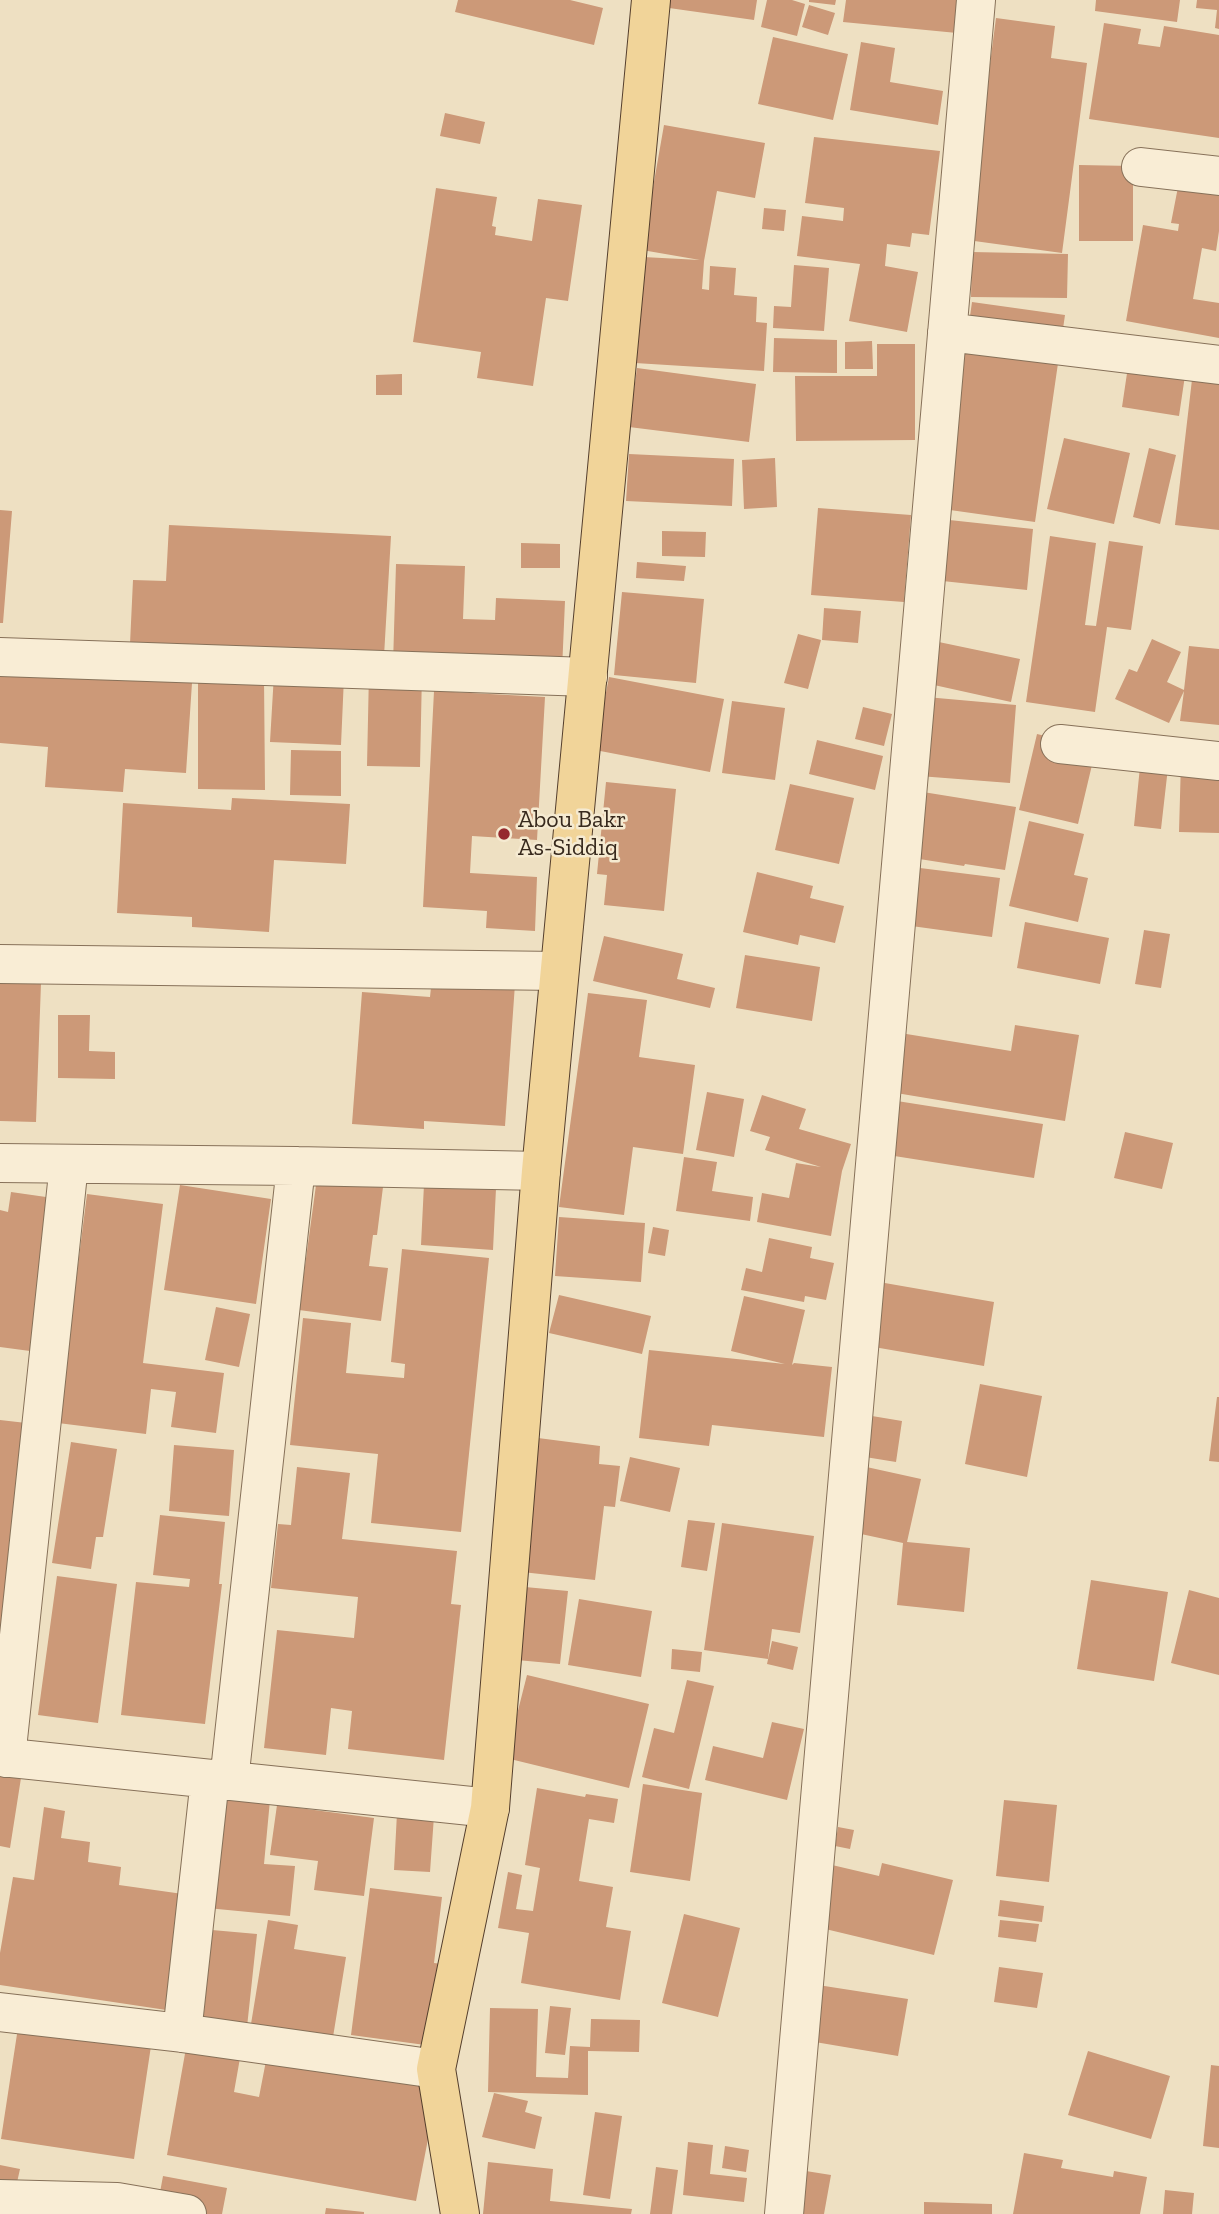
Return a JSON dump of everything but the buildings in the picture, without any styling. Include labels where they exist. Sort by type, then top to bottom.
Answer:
[{"type":"main road","points":[[460,2214],[436,2069],[490,1808],[541,1171],[651,0]]},
{"type":"street","points":[[784,2214],[976,0]]},
{"type":"street","points":[[1141,167],[1219,176]]},
{"type":"street","points":[[947,332],[1219,365]]},
{"type":"street","points":[[0,657],[588,677]]},
{"type":"street","points":[[1060,744],[1219,761]]},
{"type":"street","points":[[0,964],[559,971]]},
{"type":"street","points":[[0,1163],[541,1171]]},
{"type":"street","points":[[69,1164],[3,1757],[490,1808]]},
{"type":"street","points":[[182,2033],[220,1780],[296,1166]]},
{"type":"street","points":[[0,2012],[182,2033],[436,2069]]},
{"type":"street","points":[[0,2199],[117,2202],[187,2214]]},
{"type":"place","name":"Abou Bakr As-Siddiq","points":[[504,834]]}]
